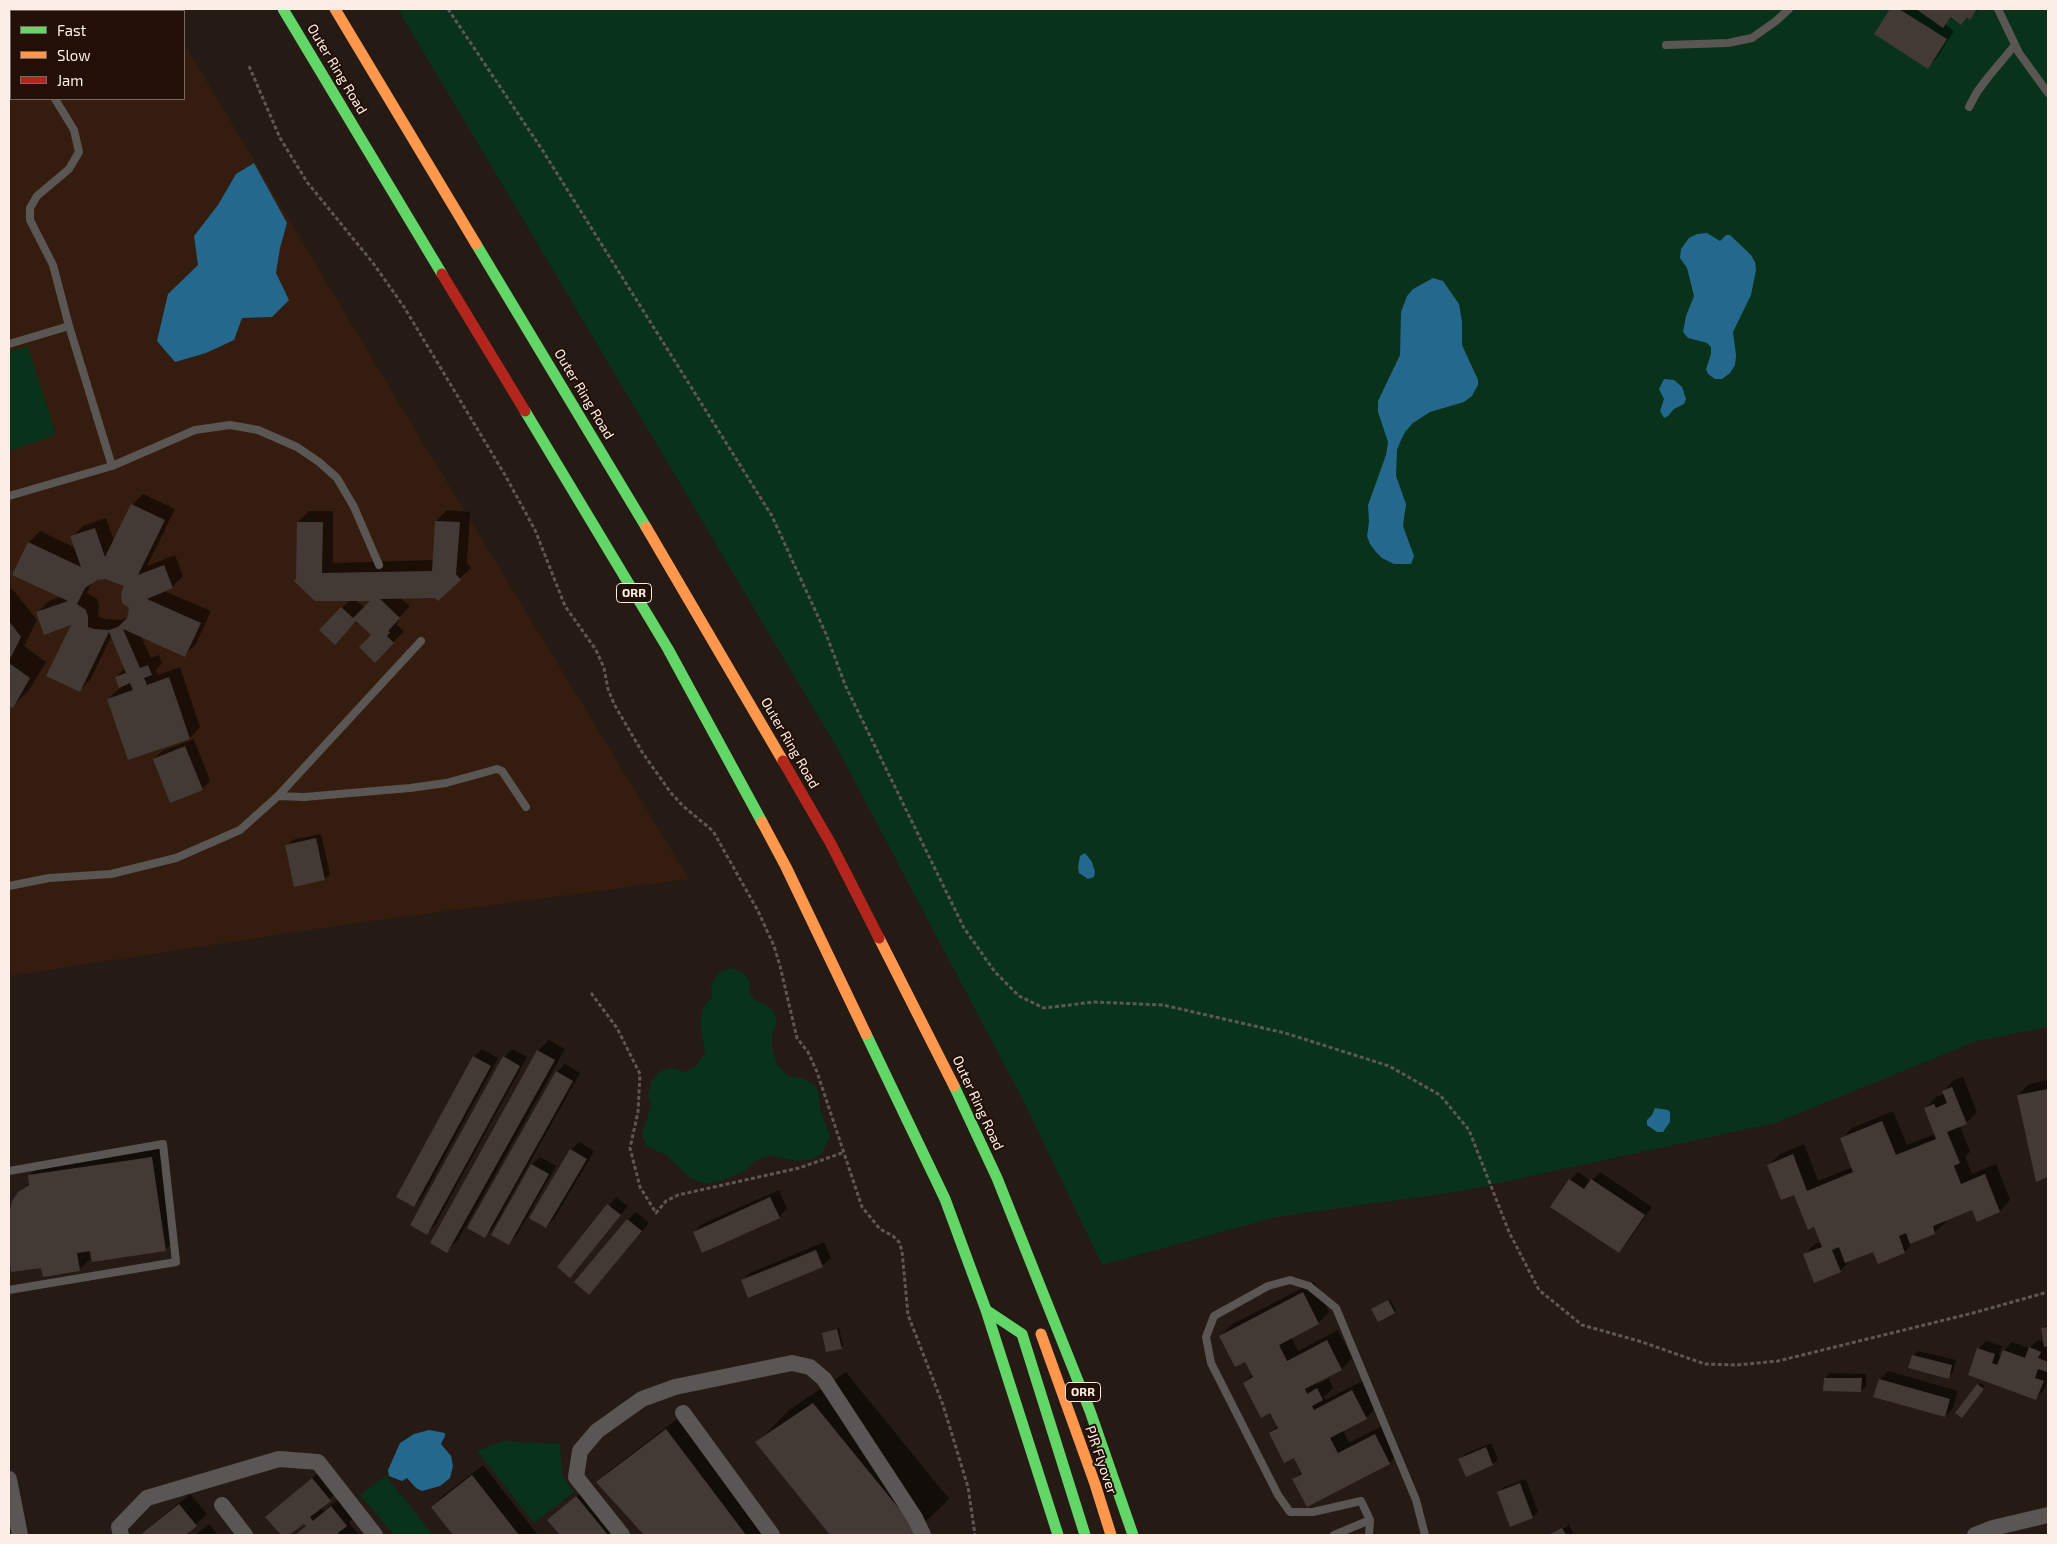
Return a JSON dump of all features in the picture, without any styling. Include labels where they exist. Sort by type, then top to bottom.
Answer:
[{"type":"highway","name":"Outer Ring Road","points":[[283,9],[668,649],[786,867],[945,1200],[986,1310],[1058,1535]]},
{"type":"highway","name":"Outer Ring Road","points":[[335,9],[689,599],[832,844],[967,1111],[997,1178],[1090,1411],[1133,1535]]},
{"type":"highway","points":[[1036,1308],[1038,1279]]},
{"type":"highway","points":[[986,1310],[1022,1334],[1085,1535]]},
{"type":"highway","name":"PJR Flyover","points":[[1038,1327],[1095,1484],[1111,1535]]},
{"type":"street","points":[[622,1535],[576,1477],[580,1451],[597,1431],[642,1399],[674,1387],[792,1363],[810,1368],[824,1379],[915,1518],[923,1535]]},
{"type":"street","points":[[683,1413],[772,1535]]},
{"type":"street","points":[[121,1535],[119,1527],[147,1498],[279,1459],[318,1462],[375,1535]]},
{"type":"street","points":[[9,1479],[20,1535]]},
{"type":"street","points":[[222,1505],[245,1535]]},
{"type":"street","points":[[1975,1535],[1993,1528],[2048,1514]]},
{"type":"lane","points":[[1666,45],[1728,43],[1752,38],[1776,21],[1788,9]]},
{"type":"lane","points":[[1998,9],[2015,45],[2048,93]]},
{"type":"lane","points":[[1969,107],[1977,92],[2015,45]]},
{"type":"lane","points":[[56,100],[74,130],[79,152],[69,168],[37,196],[30,208],[30,220],[53,265],[69,326],[112,466]]},
{"type":"lane","points":[[9,344],[69,326]]},
{"type":"lane","points":[[9,496],[112,466],[195,430],[230,425],[258,430],[297,447],[320,462],[338,478],[354,507],[379,565]]},
{"type":"lane","points":[[9,886],[49,878],[111,874],[176,858],[240,830],[278,796],[421,640]]},
{"type":"lane","points":[[278,796],[304,797],[419,787],[446,783],[497,769],[502,771],[526,807]]},
{"type":"lane","points":[[9,1171],[163,1144],[176,1262],[9,1290]]},
{"type":"lane","points":[[1369,1535],[1370,1520],[1360,1501],[1313,1512],[1290,1512],[1278,1495],[1211,1363],[1206,1337],[1214,1316],[1268,1286],[1290,1280],[1309,1286],[1336,1308],[1416,1500],[1425,1535]]},
{"type":"lane","points":[[1334,1535],[1370,1520]]},
{"type":"path","points":[[448,9],[543,151],[772,516],[826,634],[846,687],[964,928],[995,972],[1019,996],[1044,1008],[1094,1002],[1164,1004],[1285,1033],[1390,1066],[1440,1095],[1469,1130],[1509,1232],[1539,1290],[1582,1324],[1705,1364],[1737,1365],[1778,1361],[1973,1313],[2048,1292]]},
{"type":"path","points":[[249,66],[280,138],[307,182],[373,263],[404,307],[502,469],[535,530],[565,606],[596,650],[604,668],[608,689],[614,704],[642,752],[671,793],[683,806],[713,831],[754,903],[774,946],[797,1038],[808,1052],[817,1072],[842,1153],[862,1207],[880,1228],[899,1242],[902,1252],[908,1315],[944,1405],[968,1487],[975,1535]]},
{"type":"path","points":[[591,993],[617,1028],[640,1074],[638,1112],[630,1148],[640,1187],[656,1214],[666,1201],[678,1195],[799,1168],[842,1153]]},
{"type":"shaded area","points":[[9,9],[163,9],[10,10],[10,100],[185,100],[185,45],[399,403],[689,879],[349,924],[9,976]]},
{"type":"green space","points":[[398,9],[2048,9],[2048,1027],[1977,1041],[1775,1123],[1462,1191],[1276,1217],[1102,1265],[1024,1102],[837,748]]},
{"type":"green space","points":[[28,346],[56,435],[9,451],[9,352]]},
{"type":"green space","points":[[731,968],[743,972],[750,981],[749,992],[755,1000],[774,1011],[777,1023],[772,1034],[772,1050],[778,1066],[788,1076],[802,1078],[815,1085],[819,1093],[820,1108],[830,1136],[822,1154],[809,1160],[796,1161],[770,1155],[755,1161],[745,1171],[721,1181],[704,1184],[689,1177],[666,1155],[646,1146],[642,1134],[651,1106],[648,1096],[652,1081],[660,1071],[672,1068],[685,1072],[696,1066],[705,1053],[700,1023],[703,1007],[712,997],[711,983],[720,972]]},
{"type":"green space","points":[[502,1441],[560,1444],[562,1475],[574,1492],[534,1523],[477,1451]]},
{"type":"green space","points":[[386,1476],[433,1535],[394,1535],[360,1495]]},
{"type":"water","points":[[254,163],[287,223],[276,273],[289,300],[272,317],[242,318],[234,340],[206,353],[175,362],[157,341],[168,294],[198,265],[194,236],[218,205],[236,174]]},
{"type":"water","points":[[1707,233],[1720,241],[1726,235],[1730,235],[1751,255],[1755,262],[1756,270],[1751,295],[1733,332],[1736,355],[1735,365],[1730,373],[1722,379],[1715,379],[1708,374],[1706,369],[1711,354],[1711,347],[1707,343],[1688,338],[1683,332],[1686,316],[1694,296],[1687,268],[1680,258],[1681,249],[1689,238],[1697,234]]},
{"type":"water","points":[[1433,278],[1443,281],[1459,304],[1462,322],[1462,345],[1478,380],[1478,385],[1472,396],[1464,402],[1430,412],[1413,423],[1401,440],[1397,450],[1396,476],[1406,504],[1403,526],[1414,556],[1411,564],[1394,564],[1382,558],[1375,551],[1367,536],[1369,522],[1368,505],[1386,455],[1388,442],[1378,412],[1378,401],[1400,355],[1401,312],[1407,296],[1413,289]]},
{"type":"water","points":[[1664,379],[1674,380],[1682,387],[1686,399],[1684,404],[1674,409],[1664,418],[1660,411],[1664,399],[1659,389]]},
{"type":"water","points":[[1085,853],[1092,862],[1095,872],[1094,877],[1088,879],[1079,873],[1078,867],[1080,856]]},
{"type":"water","points":[[1655,1108],[1670,1112],[1670,1122],[1663,1132],[1657,1132],[1647,1125],[1647,1120]]},
{"type":"water","points":[[429,1430],[445,1433],[441,1444],[451,1456],[453,1466],[450,1478],[440,1486],[422,1491],[416,1488],[407,1478],[402,1481],[389,1476],[388,1470],[400,1443],[414,1434]]},
{"type":"building","points":[[49,9],[120,9],[118,10],[47,10]]},
{"type":"building","points":[[1890,9],[1899,9],[1947,39],[1928,69],[1874,34]]},
{"type":"building","points":[[1916,9],[1977,9],[1970,20],[1967,17],[1961,25],[1951,17],[1943,28]]},
{"type":"building","points":[[131,504],[165,520],[138,575],[164,565],[173,588],[147,599],[201,623],[185,657],[123,629],[140,668],[148,665],[152,675],[144,678],[147,685],[169,677],[190,739],[128,760],[107,699],[133,690],[130,683],[119,688],[115,677],[126,673],[109,632],[80,692],[46,676],[71,625],[44,635],[36,612],[68,601],[12,575],[28,542],[81,567],[70,536],[95,528],[105,557]],"holes":[[[105,579],[124,586],[121,594],[122,603],[129,608],[127,618],[118,627],[109,630],[88,627],[86,610],[77,604],[85,588],[97,580]]]},
{"type":"building","points":[[435,521],[460,522],[456,574],[461,580],[438,601],[435,598],[380,599],[400,618],[388,631],[390,632],[387,636],[394,643],[375,663],[359,647],[371,635],[356,621],[335,645],[319,630],[341,607],[353,618],[370,601],[315,601],[294,581],[296,579],[297,522],[323,522],[322,573],[432,571]]},
{"type":"building","points":[[9,621],[21,637],[9,661]]},
{"type":"building","points":[[9,663],[30,678],[13,708],[9,706]]},
{"type":"building","points":[[185,746],[203,790],[170,803],[153,759]]},
{"type":"building","points":[[316,838],[325,880],[294,887],[285,845]]},
{"type":"building","points":[[537,1050],[555,1060],[447,1253],[430,1243]]},
{"type":"building","points":[[473,1056],[491,1066],[414,1207],[396,1197]]},
{"type":"building","points":[[503,1056],[520,1066],[427,1235],[410,1225]]},
{"type":"building","points":[[556,1071],[573,1081],[485,1238],[467,1228]]},
{"type":"building","points":[[1952,1087],[1967,1124],[1947,1132],[1960,1163],[1954,1166],[1961,1184],[1985,1174],[2000,1212],[1977,1222],[1972,1210],[1933,1226],[1935,1234],[1910,1244],[1906,1233],[1899,1236],[1905,1253],[1878,1264],[1873,1252],[1845,1263],[1839,1247],[1832,1250],[1841,1272],[1814,1283],[1803,1254],[1822,1247],[1814,1227],[1808,1230],[1794,1195],[1781,1200],[1767,1165],[1793,1154],[1807,1191],[1853,1172],[1840,1138],[1882,1121],[1896,1155],[1936,1139],[1924,1108],[1934,1104],[1936,1108],[1947,1103],[1942,1091]]},
{"type":"building","points":[[2048,1089],[2048,1177],[2036,1182],[2017,1095]]},
{"type":"building","points":[[570,1149],[587,1159],[546,1228],[529,1218]]},
{"type":"building","points":[[152,1157],[166,1251],[92,1262],[90,1251],[77,1253],[80,1271],[43,1277],[41,1268],[11,1272],[9,1215],[12,1201],[18,1192],[29,1185],[28,1175]]},
{"type":"building","points":[[531,1164],[549,1174],[509,1245],[491,1235]]},
{"type":"building","points":[[1569,1179],[1584,1189],[1591,1179],[1645,1215],[1619,1253],[1550,1207]]},
{"type":"building","points":[[770,1197],[780,1218],[702,1253],[693,1232]]},
{"type":"building","points":[[607,1204],[621,1215],[570,1278],[557,1267]]},
{"type":"building","points":[[627,1219],[642,1231],[589,1295],[574,1282]]},
{"type":"building","points":[[816,1250],[823,1267],[748,1298],[741,1280]]},
{"type":"building","points":[[1303,1292],[1319,1324],[1279,1345],[1287,1361],[1327,1340],[1342,1370],[1305,1389],[1307,1394],[1317,1388],[1323,1400],[1312,1406],[1314,1410],[1352,1390],[1367,1419],[1330,1438],[1338,1453],[1375,1434],[1390,1464],[1307,1507],[1292,1479],[1302,1474],[1294,1458],[1284,1463],[1269,1433],[1278,1428],[1270,1413],[1261,1418],[1243,1383],[1253,1377],[1245,1362],[1235,1367],[1219,1336]]},
{"type":"building","points":[[1388,1300],[1395,1313],[1378,1322],[1371,1309]]},
{"type":"building","points":[[2048,1327],[2048,1346],[2044,1347],[2041,1328]]},
{"type":"building","points":[[837,1329],[842,1349],[826,1352],[822,1333]]},
{"type":"building","points":[[2029,1347],[2041,1352],[2038,1358],[2048,1362],[2047,1372],[2038,1369],[2035,1378],[2044,1381],[2036,1400],[1968,1375],[1977,1348],[1995,1354],[1992,1363],[1997,1365],[2003,1350],[2025,1358]]},
{"type":"building","points":[[1912,1355],[1952,1365],[1949,1379],[1908,1368]]},
{"type":"building","points":[[1824,1378],[1862,1378],[1861,1392],[1823,1391]]},
{"type":"building","points":[[1879,1379],[1950,1399],[1945,1417],[1873,1397]]},
{"type":"building","points":[[1977,1384],[1984,1389],[1962,1418],[1955,1413]]},
{"type":"building","points":[[813,1403],[918,1532],[914,1535],[830,1535],[755,1442]]},
{"type":"building","points":[[666,1429],[746,1535],[644,1535],[596,1482]]},
{"type":"building","points":[[1486,1447],[1493,1465],[1466,1477],[1458,1459]]},
{"type":"building","points":[[472,1475],[519,1535],[453,1535],[431,1507]]},
{"type":"building","points":[[312,1478],[331,1501],[310,1517],[313,1521],[331,1506],[347,1526],[338,1533],[339,1535],[295,1535],[306,1526],[304,1524],[289,1535],[281,1535],[265,1517]]},
{"type":"building","points":[[1520,1483],[1533,1518],[1510,1527],[1497,1492]]},
{"type":"building","points":[[576,1496],[608,1535],[560,1535],[547,1520]]},
{"type":"building","points":[[179,1504],[197,1526],[186,1535],[140,1535]]},
{"type":"building","points":[[1562,1528],[1566,1535],[1548,1535]]},
{"type":"traffic: fast","points":[[283,9],[442,274]]},
{"type":"traffic: fast","points":[[476,244],[646,527]]},
{"type":"traffic: fast","points":[[525,411],[668,649],[762,822]]},
{"type":"traffic: fast","points":[[866,1034],[945,1199],[986,1310],[1058,1535]]},
{"type":"traffic: fast","points":[[954,1086],[997,1178],[1090,1411],[1133,1535]]},
{"type":"traffic: fast","points":[[986,1310],[1022,1334],[1085,1535]]},
{"type":"traffic: slow","points":[[335,9],[476,244]]},
{"type":"traffic: slow","points":[[646,527],[783,761]]},
{"type":"traffic: slow","points":[[762,822],[786,867],[866,1034]]},
{"type":"traffic: slow","points":[[879,938],[954,1086]]},
{"type":"traffic: slow","points":[[1041,1334],[1095,1484],[1111,1535]]},
{"type":"traffic: jam","points":[[442,274],[525,411]]},
{"type":"traffic: jam","points":[[783,761],[831,844],[879,938]]}]
